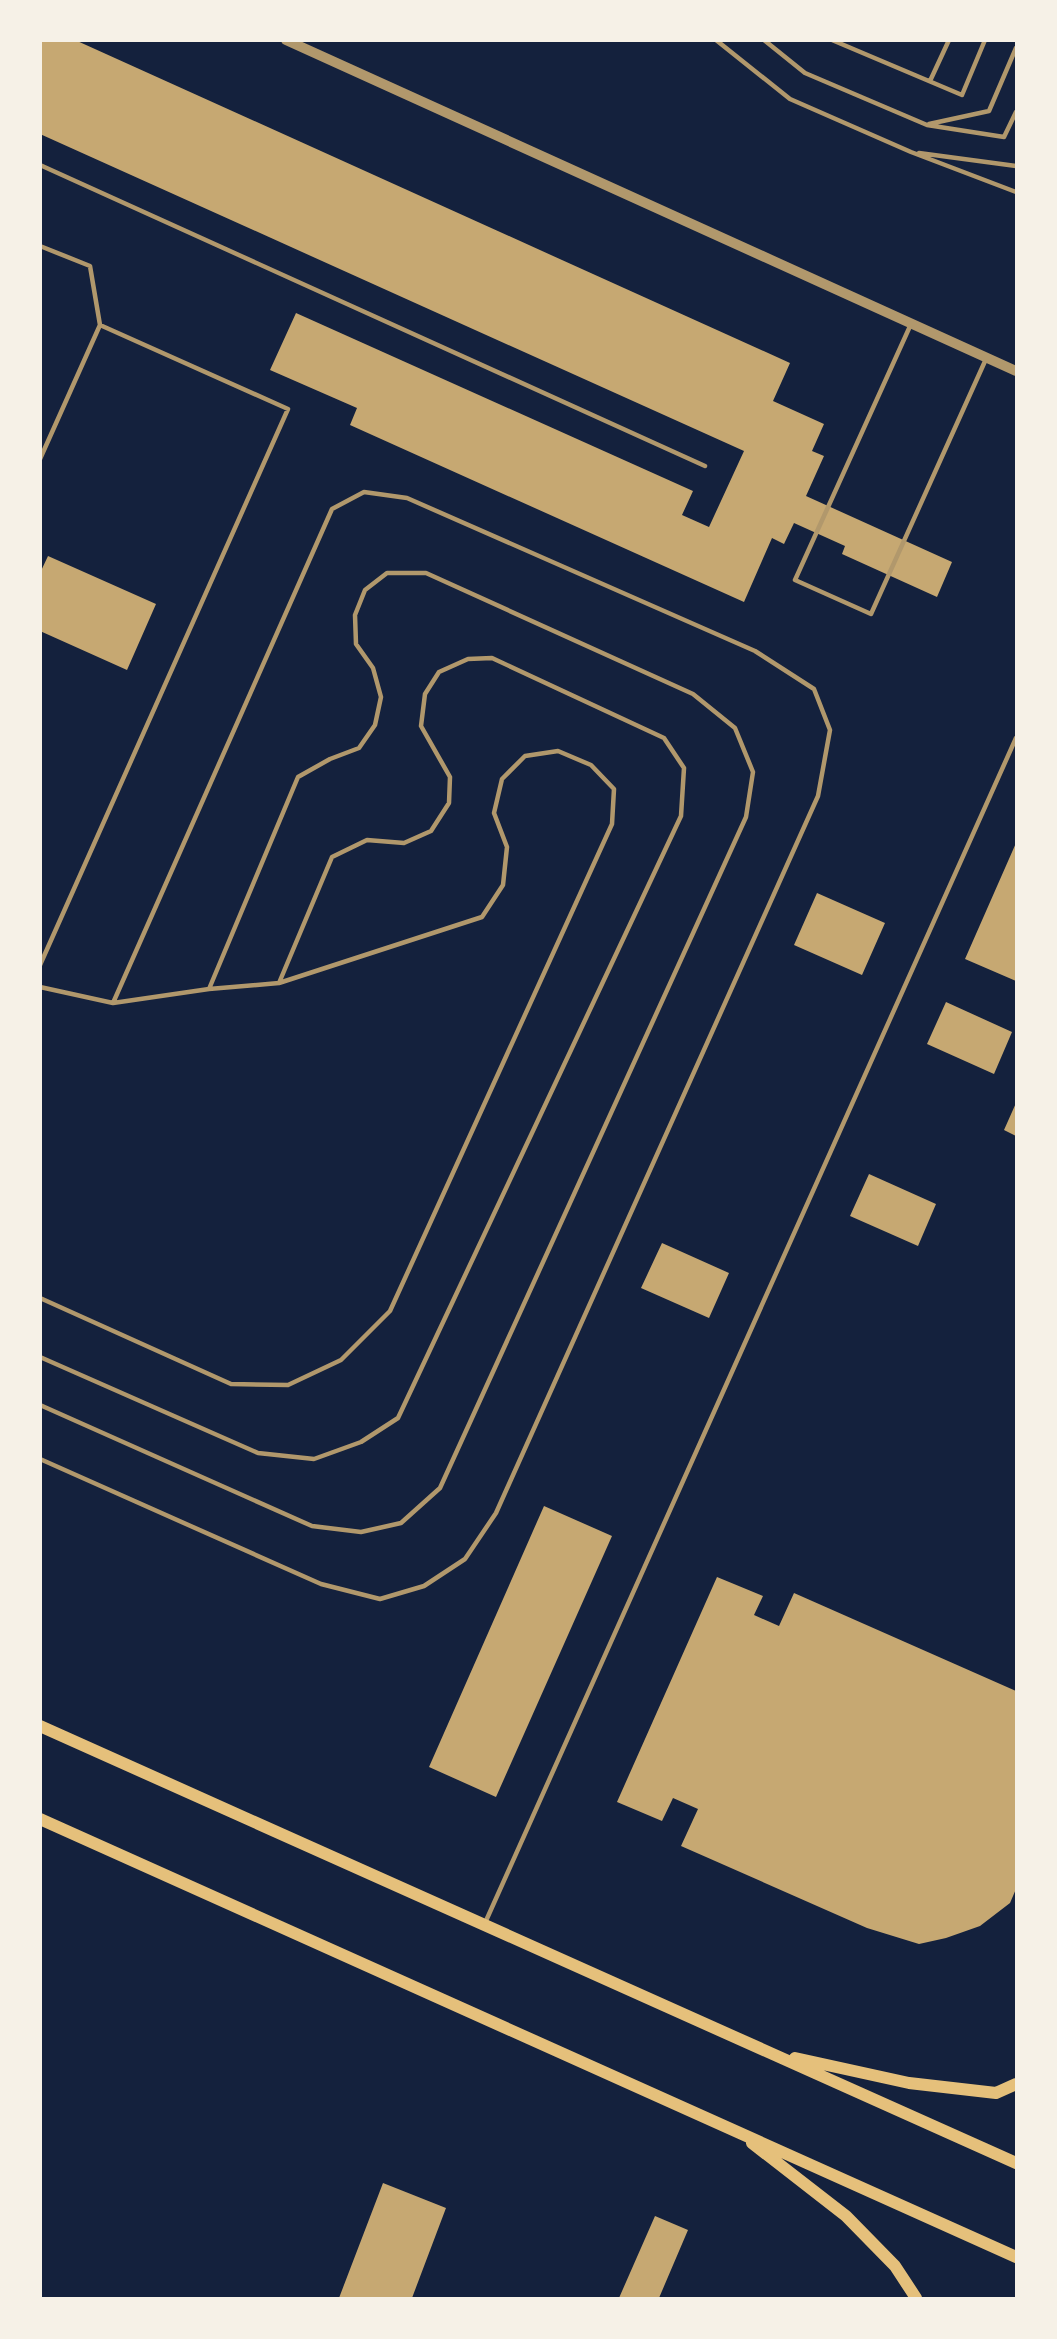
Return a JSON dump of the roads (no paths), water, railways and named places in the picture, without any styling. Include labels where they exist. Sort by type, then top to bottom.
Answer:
[{"type":"main road","points":[[40,1725],[1017,2163]]},
{"type":"main road","points":[[40,1819],[1017,2257]]},
{"type":"main road","points":[[771,2053],[909,2083],[996,2093],[1017,2084]]},
{"type":"main road","points":[[737,2131],[846,2216],[895,2266],[916,2298]]},
{"type":"street","points":[[286,40],[1017,371]]},
{"type":"lane","points":[[716,40],[790,99],[910,152],[1017,192]]},
{"type":"lane","points":[[764,40],[805,73],[927,125],[1004,138],[1017,112]]},
{"type":"lane","points":[[832,40],[962,95],[985,40]]},
{"type":"lane","points":[[930,81],[950,40]]},
{"type":"lane","points":[[927,125],[989,111],[1017,48]]},
{"type":"lane","points":[[910,152],[1017,166]]},
{"type":"lane","points":[[40,165],[705,466]]},
{"type":"lane","points":[[40,246],[90,266],[100,325],[40,459]]},
{"type":"lane","points":[[910,324],[795,580],[871,614],[987,358]]},
{"type":"lane","points":[[40,965],[288,410],[100,325]]},
{"type":"lane","points":[[40,1459],[321,1584],[380,1599],[424,1586],[465,1559],[496,1513],[818,796],[830,730],[814,689],[755,651],[407,498],[364,492],[332,509],[113,1003]]},
{"type":"lane","points":[[40,1405],[312,1526],[361,1532],[401,1523],[440,1488],[746,817],[753,772],[735,728],[693,694],[426,573],[387,573],[365,591],[355,615],[356,644],[373,668],[381,697],[375,725],[359,748],[330,759],[298,777],[209,989]]},
{"type":"lane","points":[[40,1357],[258,1453],[314,1459],[361,1442],[398,1418],[681,816],[684,768],[664,738],[492,658],[468,659],[439,672],[425,694],[421,726],[450,777],[449,802],[431,831],[404,843],[367,840],[332,857],[279,982]]},
{"type":"lane","points":[[485,1925],[1017,738]]},
{"type":"lane","points":[[40,987],[113,1003],[209,989],[279,982],[482,917],[503,885],[507,847],[494,813],[502,780],[525,756],[558,751],[591,765],[614,789],[612,824],[390,1311],[341,1360],[288,1385],[231,1384],[40,1298]]}]
